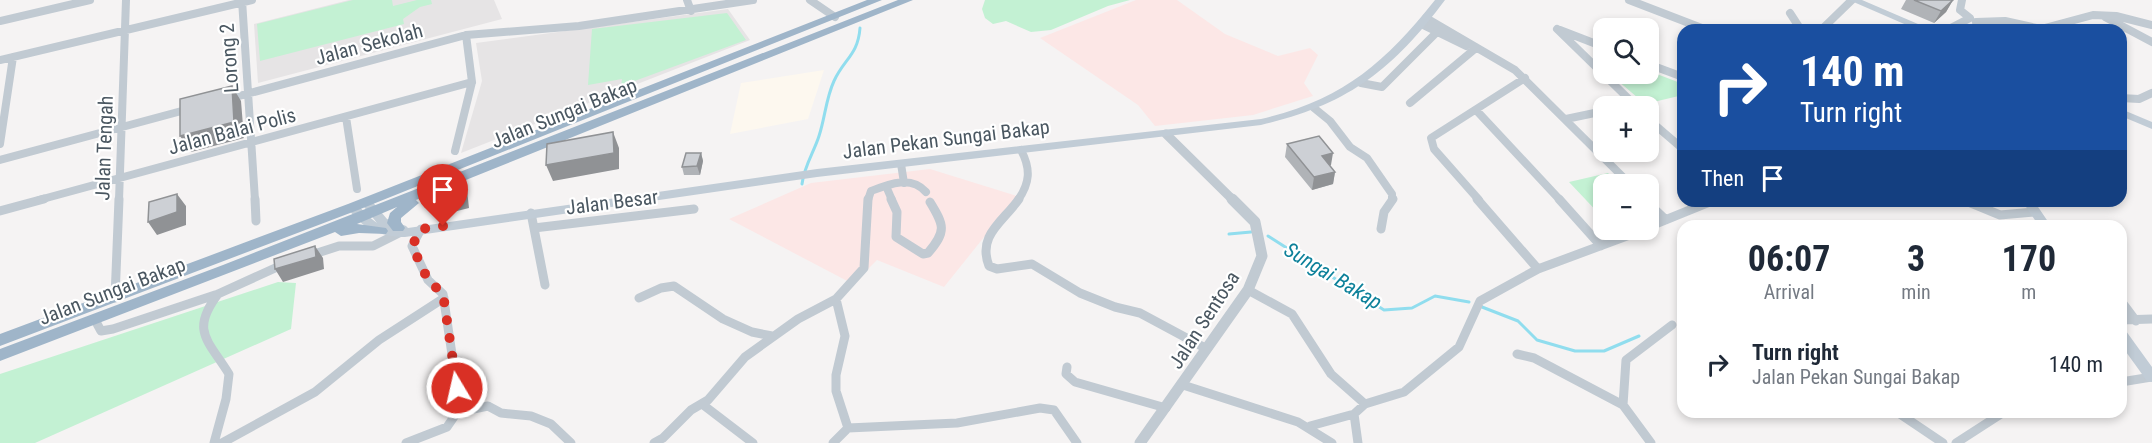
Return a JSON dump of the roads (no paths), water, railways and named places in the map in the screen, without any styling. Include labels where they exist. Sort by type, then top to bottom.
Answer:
[{"type":"highway","name":"Jalan Sungai Bakap","points":[[0,355],[303,241],[363,209],[877,0]]},
{"type":"highway","name":"Jalan Sungai Bakap","points":[[0,340],[363,209],[447,182],[908,0]]},
{"type":"highway","points":[[398,231],[394,220],[400,210],[447,182]]},
{"type":"highway","points":[[303,241],[350,229],[381,231]]},
{"type":"main road","name":"Jalan Pekan Sungai Bakap","points":[[363,209],[381,231],[398,231],[817,173],[1248,125],[1314,108],[1361,83],[1404,42],[1440,0]]},
{"type":"main road","points":[[1853,0],[1912,24]]},
{"type":"main road","points":[[2127,115],[2152,126]]},
{"type":"main road","points":[[2033,207],[2041,220]]},
{"type":"main road","points":[[363,209],[398,231]]},
{"type":"main road","points":[[2127,343],[2152,377]]},
{"type":"street","points":[[0,21],[90,0]]},
{"type":"street","name":"Jalan Tengah","points":[[115,298],[126,0]]},
{"type":"street","points":[[0,60],[252,0]]},
{"type":"street","points":[[687,0],[691,11]]},
{"type":"street","name":"Jalan Sekolah","points":[[213,102],[466,34],[579,26],[753,0]]},
{"type":"street","points":[[810,0],[835,17]]},
{"type":"street","points":[[1629,0],[1691,24]]},
{"type":"street","points":[[1830,24],[1853,0]]},
{"type":"street","points":[[1962,0],[1960,10],[1975,24]]},
{"type":"street","name":"Lorong 2","points":[[242,1],[256,221]]},
{"type":"street","points":[[1790,13],[1797,24]]},
{"type":"street","points":[[2060,24],[2093,15],[2116,16],[2152,25]]},
{"type":"street","points":[[2104,16],[2119,24]]},
{"type":"street","points":[[1963,24],[1973,20],[2005,21],[2018,24]]},
{"type":"street","points":[[1423,21],[1437,32],[1475,48]]},
{"type":"street","points":[[1423,21],[1525,78],[1620,174]]},
{"type":"street","points":[[2127,28],[2152,42]]},
{"type":"street","points":[[1591,42],[1557,29],[1625,96]]},
{"type":"street","points":[[1361,83],[1382,87],[1437,32]]},
{"type":"street","points":[[455,151],[472,82],[466,34]]},
{"type":"street","points":[[1404,42],[1419,48]]},
{"type":"street","points":[[1577,48],[1591,42]]},
{"type":"street","points":[[1410,103],[1475,48]]},
{"type":"street","points":[[0,144],[13,57]]},
{"type":"street","points":[[1659,68],[1677,75]]},
{"type":"street","points":[[1525,78],[1431,138],[1430,142],[1538,269]]},
{"type":"street","name":"Jalan Balai Polis","points":[[0,211],[472,82]]},
{"type":"street","points":[[2127,98],[2139,99],[2152,93]]},
{"type":"street","points":[[0,160],[202,105]]},
{"type":"street","points":[[1314,108],[1330,121],[1350,147],[1366,158],[1392,194],[1393,199],[1384,212],[1381,228]]},
{"type":"street","points":[[1476,110],[1489,121],[1601,246]]},
{"type":"street","points":[[1566,119],[1593,113]]},
{"type":"street","points":[[346,117],[357,189]]},
{"type":"street","points":[[1659,128],[1677,144]]},
{"type":"street","name":"Jalan Sentosa","points":[[1140,443],[1183,386],[1248,290],[1262,256],[1255,222],[1166,134]]},
{"type":"street","points":[[1021,150],[1030,171],[1014,207],[987,240],[984,252],[989,266],[997,269],[1032,264],[1080,293],[1115,307],[1140,313],[1207,350]]},
{"type":"street","points":[[901,164],[904,183]]},
{"type":"street","points":[[654,443],[663,438],[691,410],[702,404],[745,357],[772,336],[836,299],[864,268],[868,198],[871,191],[886,186],[915,182],[922,185],[926,192]]},
{"type":"street","points":[[886,186],[897,212],[896,237],[923,254],[928,253],[943,236],[944,225],[930,202]]},
{"type":"street","points":[[1659,223],[1697,207]]},
{"type":"street","points":[[1981,207],[2000,215],[2028,207]]},
{"type":"street","name":"Jalan Besar","points":[[534,228],[693,209]]},
{"type":"street","points":[[531,213],[545,285]]},
{"type":"street","points":[[1659,213],[1666,220]]},
{"type":"street","points":[[417,229],[412,246],[428,280],[443,294],[444,298],[459,412]]},
{"type":"street","points":[[95,320],[101,331],[113,329],[218,294],[278,266],[339,246],[373,246],[398,231]]},
{"type":"street","points":[[1310,426],[1354,414],[1365,404],[1404,392],[1459,347],[1480,301],[1538,269],[1617,240]]},
{"type":"street","points":[[639,298],[659,288],[670,286],[682,289],[692,301],[738,327],[756,334],[772,336]]},
{"type":"street","points":[[1248,290],[1292,314],[1331,374],[1365,404]]},
{"type":"street","points":[[214,443],[226,399],[229,374],[202,337],[202,317],[218,294]]},
{"type":"street","points":[[222,443],[315,392],[379,340],[444,298]]},
{"type":"street","points":[[836,299],[846,332],[844,352],[836,371],[837,392],[840,414],[848,428]]},
{"type":"street","points":[[2127,309],[2136,321]]},
{"type":"street","points":[[2127,320],[2152,319]]},
{"type":"street","points":[[1623,405],[1626,360],[1672,325]]},
{"type":"street","points":[[1517,354],[1534,358],[1623,405],[1651,443]]},
{"type":"street","points":[[1067,367],[1066,374],[1075,382],[1166,408]]},
{"type":"street","points":[[2127,381],[2152,377]]},
{"type":"street","points":[[1183,386],[1198,392],[1249,404],[1310,426],[1332,443]]},
{"type":"street","points":[[702,404],[753,443]]},
{"type":"street","points":[[406,443],[447,427],[459,412],[488,406],[501,413],[531,416],[551,424],[571,443]]},
{"type":"street","points":[[833,443],[848,428],[957,423],[1040,408],[1054,410],[1077,443]]},
{"type":"street","points":[[1354,414],[1358,443]]},
{"type":"street","points":[[1906,418],[1943,443]]},
{"type":"street","points":[[1956,443],[1995,418]]},
{"type":"waterway","points":[[802,184],[819,136],[831,88],[854,51],[860,28]]},
{"type":"waterway","name":"Sungai Bakap","points":[[1229,234],[1251,232]]},
{"type":"waterway","name":"Sungai Bakap","points":[[1268,236],[1384,310],[1412,308],[1435,296],[1469,302]]},
{"type":"waterway","name":"Sungai Bakap","points":[[1482,307],[1518,321],[1537,340],[1575,351],[1604,351],[1639,336]]}]
